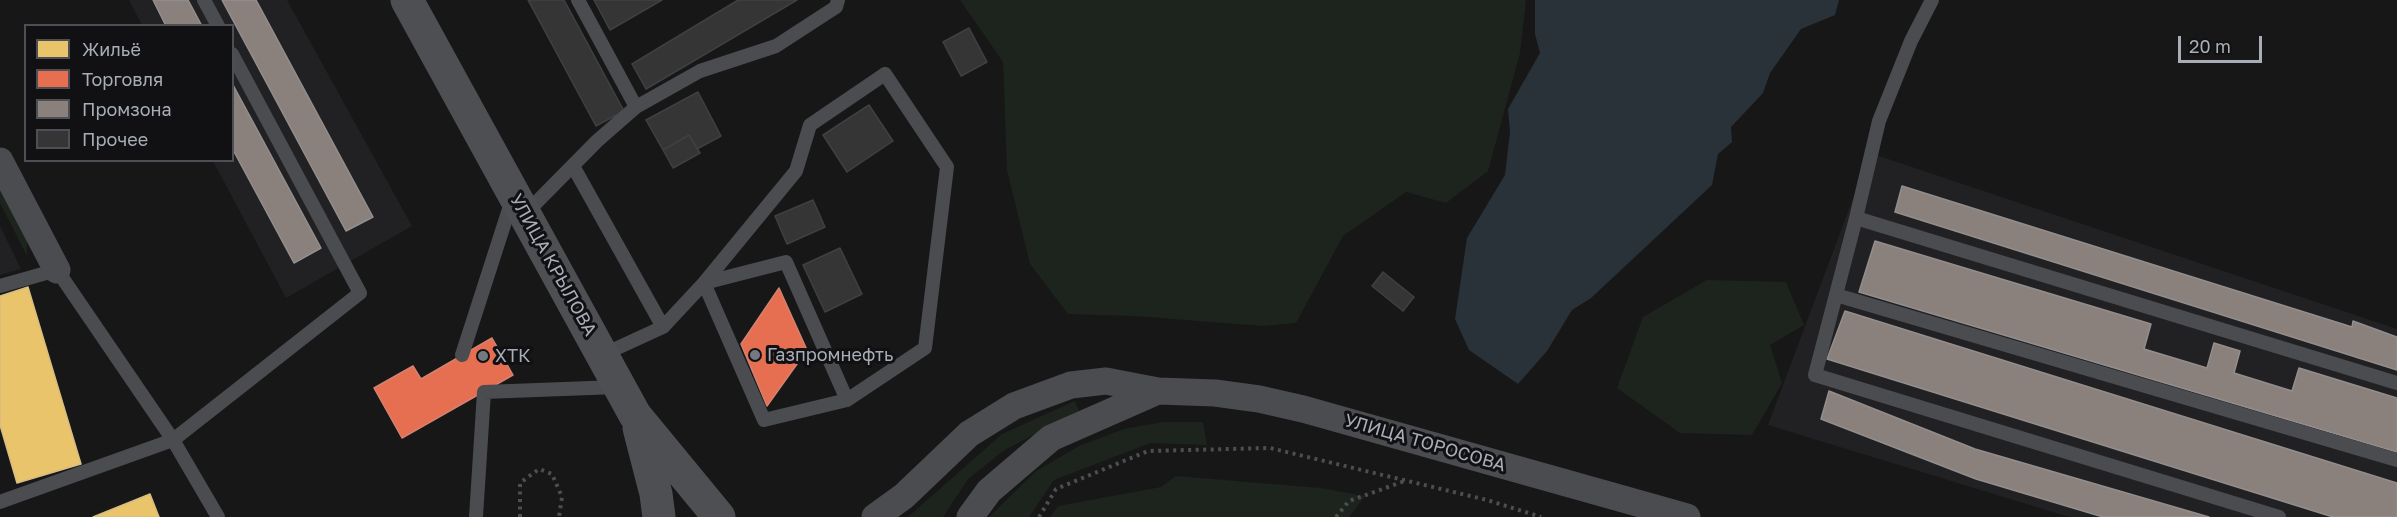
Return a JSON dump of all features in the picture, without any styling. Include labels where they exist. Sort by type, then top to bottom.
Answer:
[{"type":"main road","name":"УЛИЦА КРЫЛОВА","points":[[407,0],[635,415],[719,517]]},
{"type":"main road","points":[[635,415],[656,494],[659,517]]},
{"type":"street","points":[[0,161],[57,270]]},
{"type":"street","name":"УЛИЦА ТОРОСОВА","points":[[875,517],[904,496],[969,434],[1014,406],[1071,385],[1106,381],[1158,391],[1215,393],[1259,399],[1687,517]]},
{"type":"street","points":[[970,517],[989,491],[1051,438],[1158,391]]},
{"type":"lane","points":[[204,0],[217,24]]},
{"type":"lane","points":[[579,0],[636,107]]},
{"type":"lane","points":[[462,355],[519,205],[573,166],[636,107],[700,71],[776,45],[836,7],[838,0]]},
{"type":"lane","points":[[1932,0],[1911,41],[1879,121],[1815,375],[2279,517]]},
{"type":"lane","points":[[0,502],[173,440],[360,293],[234,58]]},
{"type":"lane","points":[[602,355],[663,327],[704,283],[796,171],[810,125],[885,74],[947,167],[925,348],[847,400],[764,420],[704,283]]},
{"type":"lane","points":[[573,166],[663,327]]},
{"type":"lane","points":[[1856,218],[2397,382]]},
{"type":"lane","points":[[704,283],[786,262],[847,400]]},
{"type":"lane","points":[[0,286],[57,270],[173,440],[218,517]]},
{"type":"lane","points":[[1836,295],[2397,460]]},
{"type":"lane","points":[[476,517],[484,392],[619,386]]},
{"type":"path","points":[[1038,517],[1056,489],[1148,451],[1270,448],[1487,500],[1541,517]]},
{"type":"path","points":[[520,517],[520,483],[539,469],[552,474],[562,497],[559,517]]},
{"type":"path","points":[[1336,517],[1349,501],[1407,481]]},
{"type":"shaded area","points":[[129,0],[287,0],[412,226],[286,298],[214,162],[234,162],[234,24],[141,24]]},
{"type":"shaded area","points":[[960,0],[1526,0],[1520,53],[1488,171],[1446,203],[1406,192],[1343,236],[1296,323],[1263,326],[1135,316],[1068,314],[1030,264],[1007,170],[1003,62]]},
{"type":"shaded area","points":[[1535,0],[1839,0],[1835,15],[1801,29],[1770,73],[1763,93],[1731,127],[1732,142],[1718,154],[1712,185],[1591,298],[1572,310],[1547,351],[1518,384],[1469,350],[1455,319],[1467,238],[1505,175],[1510,132],[1508,109],[1540,53],[1535,34]]},
{"type":"shaded area","points":[[1870,153],[2397,329],[2397,517],[2069,517],[1768,425]]},
{"type":"shaded area","points":[[0,179],[27,229],[27,256],[0,203]]},
{"type":"shaded area","points":[[0,226],[21,269],[0,275]]},
{"type":"shaded area","points":[[1707,280],[1786,282],[1804,325],[1770,345],[1782,383],[1752,435],[1680,433],[1617,388],[1643,317]]},
{"type":"shaded area","points":[[1075,401],[1079,411],[1003,451],[968,479],[943,517],[908,517],[1002,434]]},
{"type":"shaded area","points":[[1163,422],[1203,422],[1207,445],[1150,443],[1054,480],[1029,517],[989,517],[1036,471],[1079,446],[1124,429]]},
{"type":"shaded area","points":[[1176,476],[1320,488],[1365,496],[1349,517],[1050,517],[1058,506],[1161,487]]},
{"type":"building: Жильё","points":[[28,287],[81,464],[17,483],[0,425],[0,296]]},
{"type":"building: Жильё","points":[[150,494],[159,517],[93,517]]},
{"type":"building: Торговля","points":[[779,288],[807,350],[767,406],[741,344]]},
{"type":"building: Торговля","points":[[492,338],[513,375],[402,438],[374,388],[413,366],[421,379]]},
{"type":"building: Промзона","points":[[153,0],[188,0],[201,24],[165,24]]},
{"type":"building: Промзона","points":[[222,0],[256,0],[373,217],[346,231]]},
{"type":"building: Промзона","points":[[234,87],[321,248],[294,263],[234,152]]},
{"type":"building: Промзона","points":[[1902,186],[2352,327],[2353,321],[2397,337],[2397,370],[1895,212]]},
{"type":"building: Промзона","points":[[1875,241],[2151,324],[2144,349],[2207,368],[2214,343],[2240,351],[2234,373],[2292,391],[2299,368],[2397,398],[2397,452],[1859,292]]},
{"type":"building: Промзона","points":[[1845,311],[2397,483],[2397,517],[2333,517],[1827,359]]},
{"type":"building: Промзона","points":[[1829,391],[1975,449],[2209,517],[2103,517],[1976,479],[1821,419]]},
{"type":"building: Прочее","points":[[528,0],[564,0],[624,111],[596,126]]},
{"type":"building: Прочее","points":[[594,0],[662,0],[610,30]]},
{"type":"building: Прочее","points":[[738,0],[797,0],[646,89],[632,64]]},
{"type":"building: Прочее","points":[[969,28],[987,62],[961,76],[943,42]]},
{"type":"building: Прочее","points":[[698,92],[721,136],[697,149],[689,135],[663,150],[646,120]]},
{"type":"building: Прочее","points":[[869,105],[893,141],[847,172],[823,135]]},
{"type":"building: Прочее","points":[[689,135],[700,153],[673,168],[663,150]]},
{"type":"building: Прочее","points":[[813,200],[825,227],[787,244],[775,216]]},
{"type":"building: Прочее","points":[[840,248],[862,294],[825,312],[803,265]]},
{"type":"building: Прочее","points":[[1383,272],[1414,297],[1403,311],[1372,286]]},
{"type":"place","name":"Газпромнефть","points":[[755,355]]},
{"type":"place","name":"ХТК","points":[[483,356]]}]
